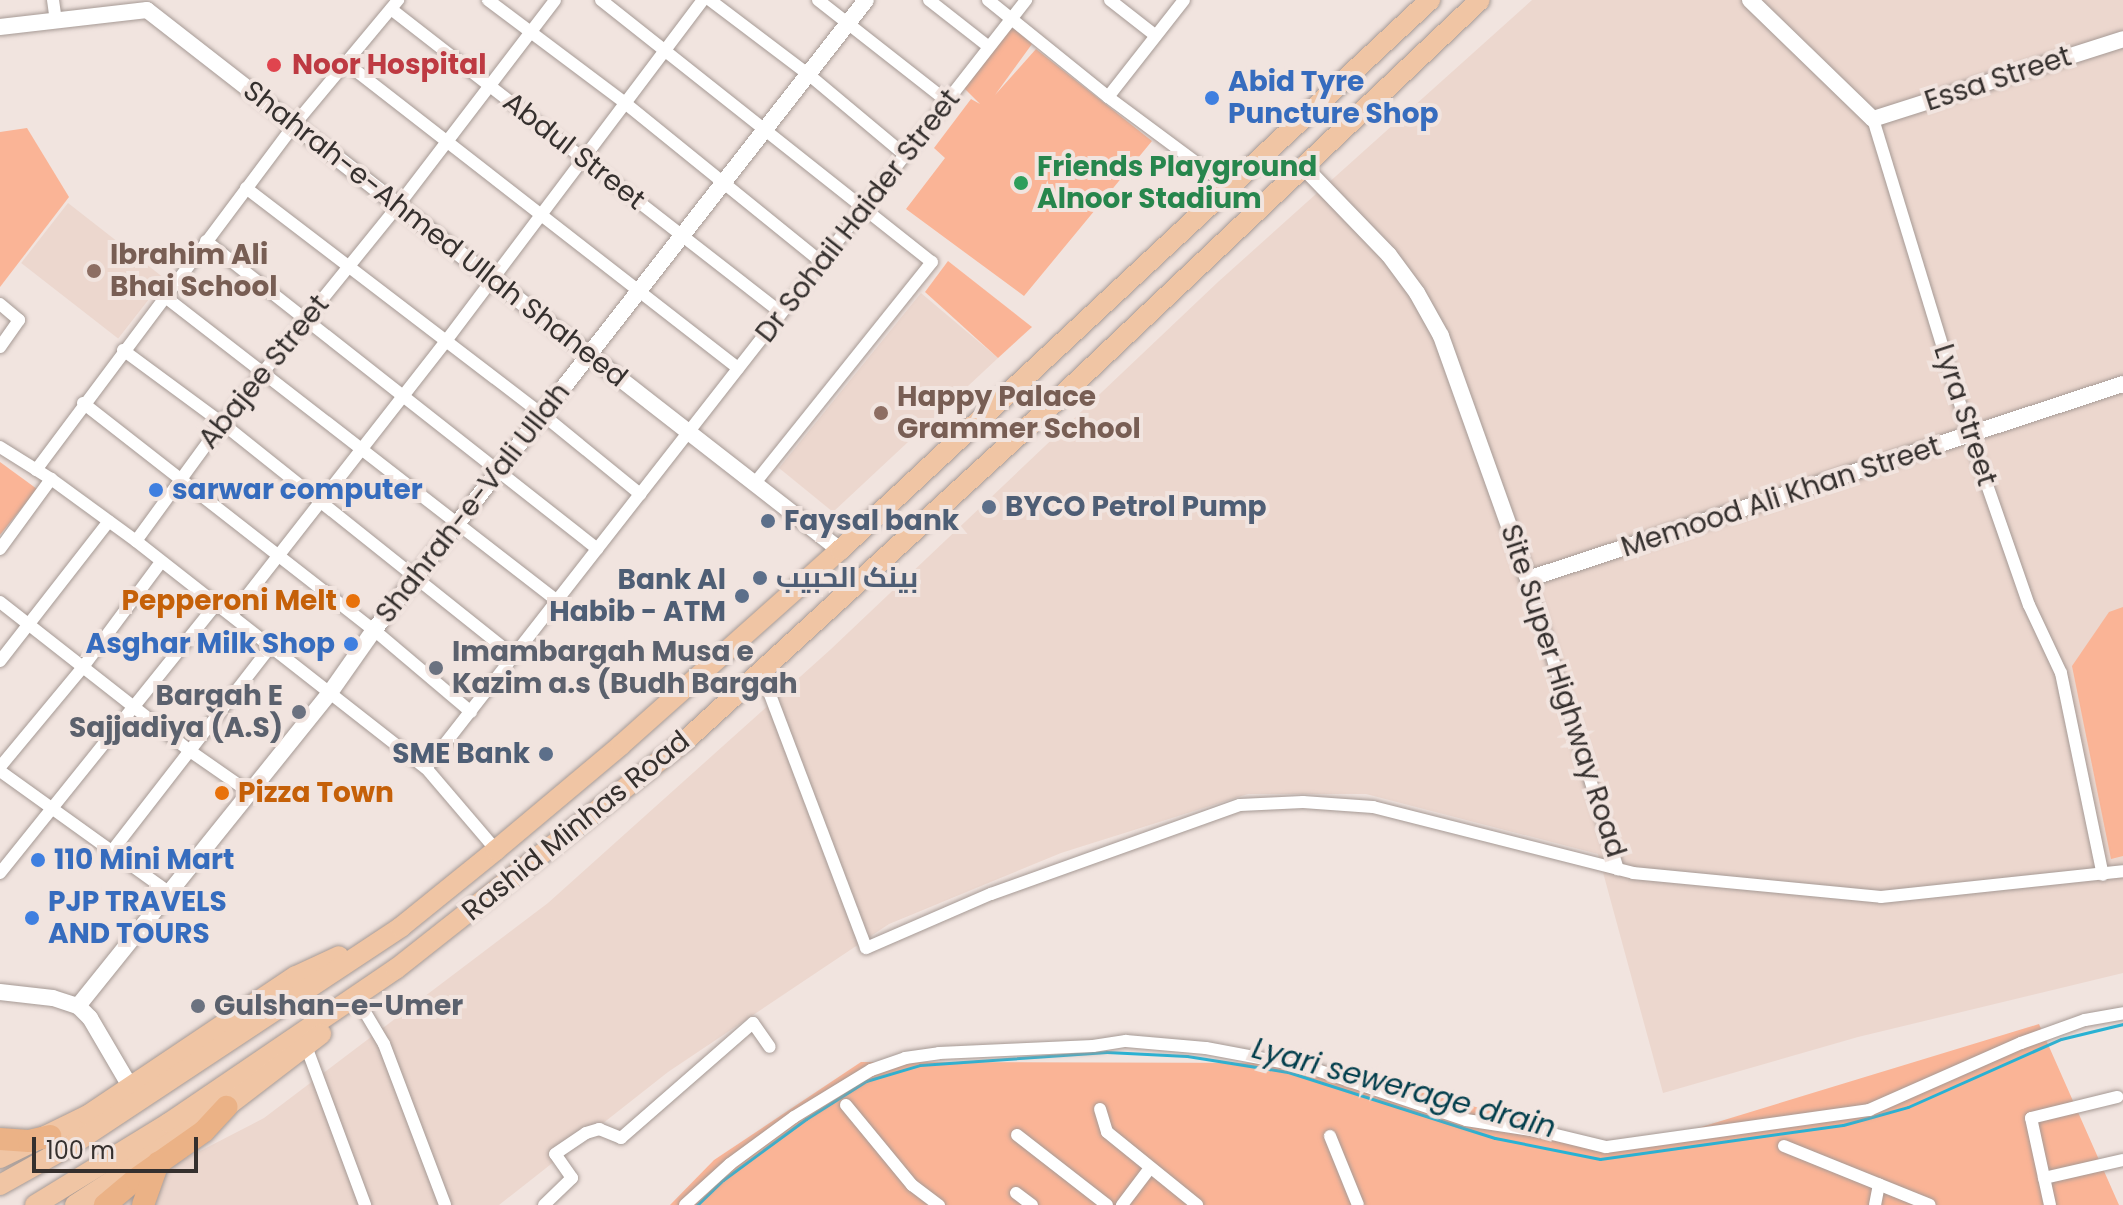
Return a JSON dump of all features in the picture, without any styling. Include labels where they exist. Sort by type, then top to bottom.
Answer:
[{"type":"highway","points":[[105,1205],[204,1131],[226,1107]]},
{"type":"highway","points":[[0,1139],[29,1141],[50,1136]]},
{"type":"highway","points":[[143,1205],[158,1163]]},
{"type":"main road","name":"Rashid Minhas Road","points":[[141,1090],[296,976],[401,927],[621,745],[840,550],[1430,0]]},
{"type":"main road","name":"Rashid Minhas Road","points":[[35,1205],[169,1123],[396,969],[685,741],[1054,403],[1302,165],[1480,0]]},
{"type":"main road","points":[[75,1205],[226,1107],[306,1046],[396,969]]},
{"type":"main road","points":[[0,1158],[141,1090]]},
{"type":"main road","points":[[0,1185],[75,1143],[141,1090]]},
{"type":"street","points":[[53,0],[56,21]]},
{"type":"street","points":[[488,0],[529,34],[625,103],[821,262]]},
{"type":"street","name":"Abajee Street","points":[[136,541],[222,423],[264,376],[555,0]]},
{"type":"street","points":[[601,0],[766,128],[862,210],[932,262],[755,483]]},
{"type":"street","points":[[232,615],[446,341],[703,0]]},
{"type":"street","points":[[710,0],[808,74],[905,155]]},
{"type":"street","points":[[818,0],[947,101]]},
{"type":"street","name":"Shahrah-e-Vali Ullah","points":[[78,1006],[167,891],[329,694],[415,577],[866,0]]},
{"type":"street","points":[[929,0],[989,47]]},
{"type":"street","points":[[988,0],[1108,97],[1229,187]]},
{"type":"street","name":"Dr Sohail Haider Street","points":[[426,768],[1026,0]]},
{"type":"street","points":[[1110,0],[1156,36]]},
{"type":"street","points":[[1108,97],[1184,0]]},
{"type":"street","name":"Lyra Street","points":[[1750,0],[1873,119],[1970,436],[2032,614],[2061,673],[2103,875]]},
{"type":"street","points":[[36,470],[83,403],[294,125],[394,4]]},
{"type":"street","name":"Abdul Street","points":[[394,4],[489,86],[781,313]]},
{"type":"street","name":"Shahrah-e-Ahmed Ullah Shaheed","points":[[0,27],[151,5],[397,207],[840,550]]},
{"type":"street","name":"Essa Street","points":[[1873,119],[2123,39]]},
{"type":"street","points":[[346,63],[738,368]]},
{"type":"street","name":"Site Super Highway Road","points":[[1302,165],[1389,255],[1417,293],[1435,325],[1528,579],[1618,869],[1881,897],[2123,871]]},
{"type":"street","points":[[246,188],[542,414],[640,494]]},
{"type":"street","points":[[206,241],[500,469],[597,549]]},
{"type":"street","points":[[164,296],[557,601]]},
{"type":"street","points":[[0,304],[19,320],[0,347]]},
{"type":"street","points":[[123,350],[222,423],[514,656]]},
{"type":"street","name":"Memood Ali Khan Street","points":[[1528,579],[2123,384]]},
{"type":"street","points":[[83,403],[374,630],[471,712]]},
{"type":"street","points":[[0,447],[51,479],[136,541],[426,768],[496,850]]},
{"type":"street","points":[[0,549],[51,479]]},
{"type":"street","points":[[0,661],[109,521]]},
{"type":"street","points":[[161,562],[83,667],[0,769],[167,891]]},
{"type":"street","points":[[0,602],[190,751],[249,792]]},
{"type":"street","points":[[0,873],[216,604]]},
{"type":"street","points":[[112,851],[270,647]]},
{"type":"street","points":[[761,671],[866,948],[991,894],[1240,805],[1303,802],[1373,807],[1618,869]]},
{"type":"street","points":[[0,992],[53,998],[78,1006],[141,1090]]},
{"type":"street","points":[[359,1002],[384,1044],[445,1205]]},
{"type":"street","points":[[685,1205],[742,1154],[871,1070],[905,1058],[939,1053],[1093,1046],[1126,1041],[1206,1048],[1308,1067],[1466,1120],[1544,1132],[1606,1147],[1869,1110],[2021,1043],[2085,1020],[2123,1013]]},
{"type":"street","points":[[544,1205],[572,1178],[555,1154],[565,1147],[586,1133],[599,1129],[621,1138],[753,1023],[770,1047]]},
{"type":"street","points":[[306,1046],[365,1205]]},
{"type":"street","points":[[2050,1205],[2031,1118],[2117,1097]]},
{"type":"street","points":[[846,1105],[912,1185],[939,1205]]},
{"type":"street","points":[[1100,1109],[1107,1132],[1197,1205]]},
{"type":"street","points":[[1017,1135],[1107,1205]]},
{"type":"street","points":[[1330,1136],[1358,1205]]},
{"type":"street","points":[[1784,1146],[1930,1205]]},
{"type":"street","points":[[2044,1178],[2123,1160]]},
{"type":"street","points":[[1122,1205],[1150,1168]]},
{"type":"street","points":[[1875,1205],[1879,1184]]},
{"type":"street","points":[[1016,1193],[1032,1205]]},
{"type":"shaded area","points":[[1532,0],[2123,0],[2123,973],[1858,1037],[1663,1093],[1598,854],[1366,794],[1248,794],[1061,853],[889,924],[668,1072],[499,1205],[113,1205],[138,1183],[264,1118],[548,903],[830,650],[1218,282]]},
{"type":"shaded area","name":"Friends Playground Alnoor Stadium","points":[[1012,27],[1032,44],[995,95],[1036,49],[1152,141],[1024,296],[906,209],[945,158],[934,148],[971,99],[980,104],[964,88]]},
{"type":"shaded area","points":[[27,128],[69,197],[0,287],[0,132]]},
{"type":"shaded area","name":"Ibrahim Ali Bhai School","points":[[68,203],[165,279],[118,339],[21,263]]},
{"type":"shaded area","points":[[948,261],[1032,327],[998,358],[925,292]]},
{"type":"shaded area","name":"Happy Palace Grammer School","points":[[921,293],[998,358],[833,512],[779,468]]},
{"type":"shaded area","points":[[0,462],[37,489],[0,535]]},
{"type":"shaded area","points":[[2123,607],[2123,856],[2111,859],[2072,666],[2109,612]]},
{"type":"shaded area","points":[[2039,1024],[2119,1205],[670,1205],[714,1160],[861,1062],[1315,1063],[1629,1149]]},
{"type":"waterway","name":"Lyari sewerage drain","points":[[697,1205],[723,1180],[806,1119],[866,1081],[920,1065],[1107,1052],[1187,1056],[1288,1072],[1495,1138],[1600,1159],[1843,1125],[1908,1107],[2061,1039],[2123,1024]]},
{"type":"place","name":"Noor Hospital","points":[[274,65]]},
{"type":"place","name":"Abid Tyre Puncture Shop","points":[[1212,98]]},
{"type":"place","name":"Friends Playground Alnoor Stadium","points":[[1021,183]]},
{"type":"place","name":"Ibrahim Ali Bhai School","points":[[94,271]]},
{"type":"place","name":"Happy Palace Grammer School","points":[[881,413]]},
{"type":"place","name":"sarwar computer","points":[[156,490]]},
{"type":"place","name":"BYCO Petrol Pump","points":[[989,507]]},
{"type":"place","name":"Faysal bank","points":[[768,521]]},
{"type":"place","name":"بينک الحبيب","points":[[760,578]]},
{"type":"place","name":"Bank Al Habib - ATM","points":[[742,596]]},
{"type":"place","name":"Pepperoni Melt","points":[[353,601]]},
{"type":"place","name":"Asghar Milk Shop","points":[[351,644]]},
{"type":"place","name":"Imambargah Musa e Kazim a.s (Budh Bargah","points":[[436,668]]},
{"type":"place","name":"Bargah E Sajjadiya (A.S)","points":[[299,712]]},
{"type":"place","name":"SME Bank","points":[[546,754]]},
{"type":"place","name":"Pizza Town","points":[[222,793]]},
{"type":"place","name":"110 Mini Mart","points":[[38,860]]},
{"type":"place","name":"PJP TRAVELS AND TOURS","points":[[32,918]]},
{"type":"place","name":"Gulshan-e-Umer","points":[[198,1006]]}]
